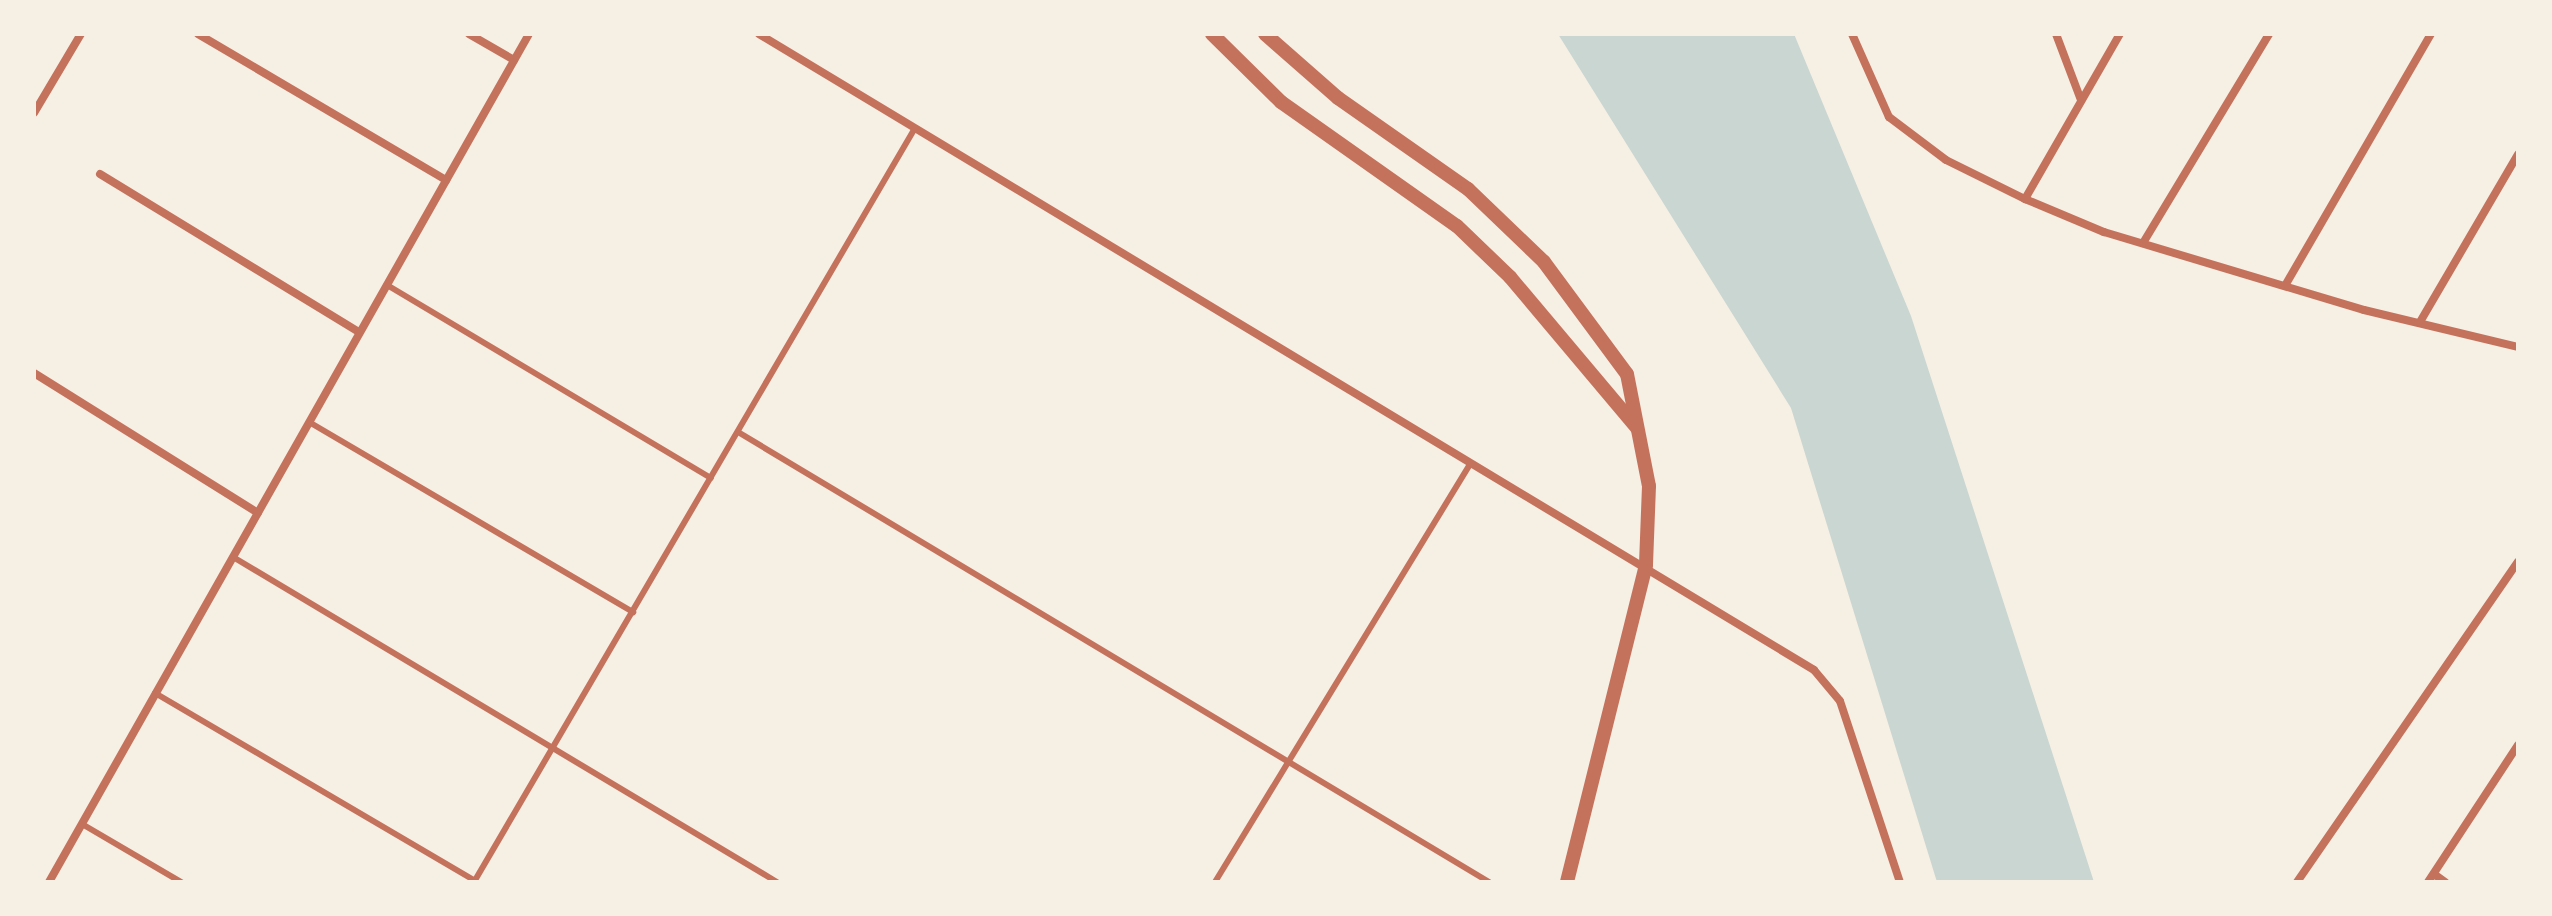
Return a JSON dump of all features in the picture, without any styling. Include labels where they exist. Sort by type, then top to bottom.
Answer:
[{"type":"street","points":[[34,113],[81,34]]},
{"type":"street","points":[[198,34],[446,180]]},
{"type":"street","points":[[469,34],[514,60]]},
{"type":"street","points":[[49,882],[529,34]]},
{"type":"street","points":[[759,34],[1646,565],[1814,670],[1831,691],[1860,752],[1900,882]]},
{"type":"street","points":[[1212,34],[1281,102],[1457,226],[1531,300],[1639,432]]},
{"type":"street","points":[[1265,34],[1338,98],[1415,145],[1544,262],[1627,374],[1649,486],[1646,565],[1567,882]]},
{"type":"street","points":[[1852,34],[1889,117],[1946,160],[2025,199],[2143,243],[2518,347]]},
{"type":"street","points":[[2056,34],[2081,100]]},
{"type":"street","points":[[2025,199],[2120,34]]},
{"type":"street","points":[[2143,243],[2269,34]]},
{"type":"street","points":[[2286,284],[2431,34]]},
{"type":"street","points":[[2420,322],[2518,154]]},
{"type":"street","points":[[100,174],[359,332]]},
{"type":"street","points":[[34,373],[258,513]]},
{"type":"street","points":[[2297,882],[2518,562]]},
{"type":"street","points":[[2428,882],[2518,745]]},
{"type":"street","points":[[2434,874],[2445,882]]},
{"type":"lane","points":[[155,693],[474,882],[915,128]]},
{"type":"lane","points":[[387,285],[711,478]]},
{"type":"lane","points":[[309,422],[633,612]]},
{"type":"lane","points":[[738,432],[1489,882]]},
{"type":"lane","points":[[1215,882],[1286,760],[1471,463]]},
{"type":"lane","points":[[233,557],[777,882]]},
{"type":"lane","points":[[82,824],[181,882]]},
{"type":"shaded area","points":[[1558,34],[1794,34],[1911,316],[2094,882],[1937,882],[1791,408]]}]
